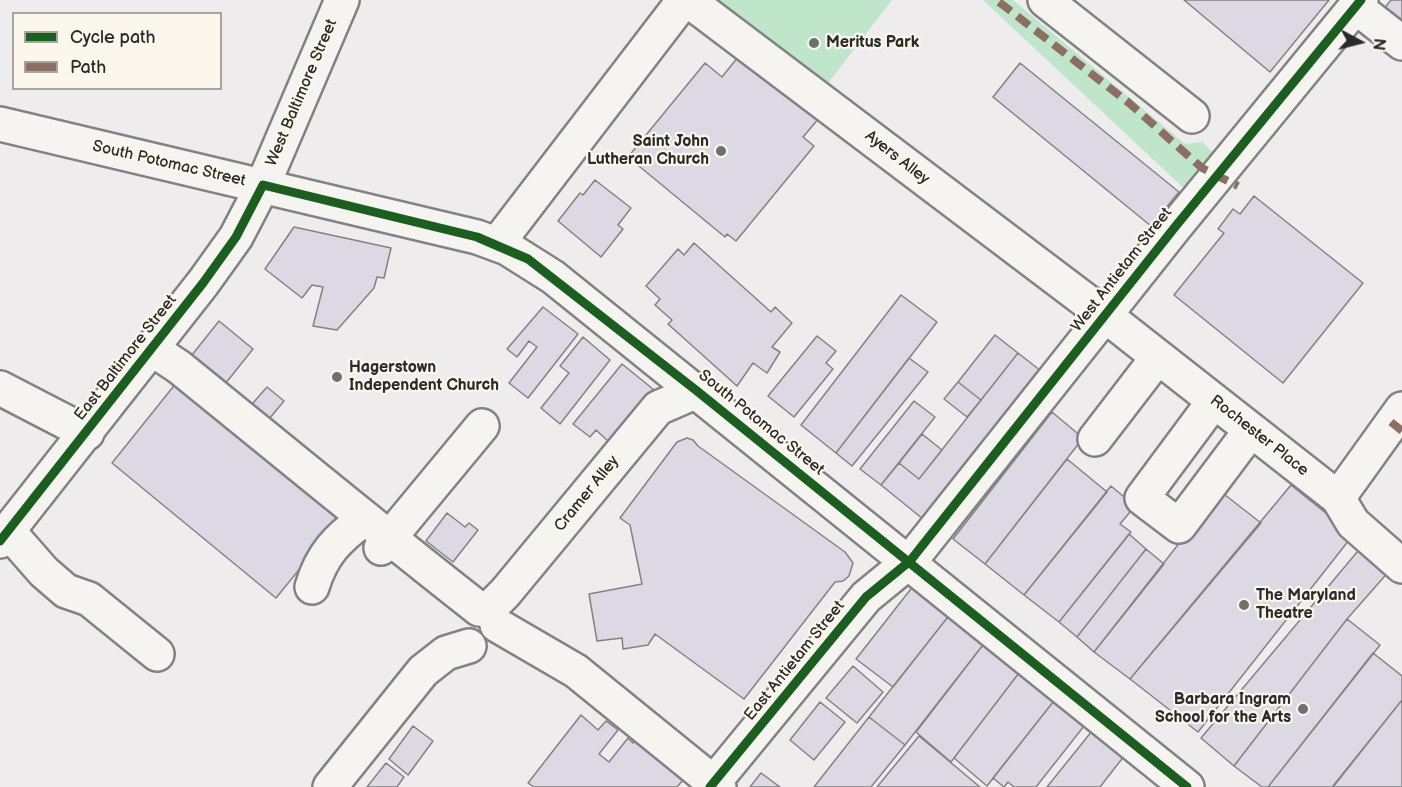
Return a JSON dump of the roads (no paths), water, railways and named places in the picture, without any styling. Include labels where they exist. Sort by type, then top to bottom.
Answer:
[{"type":"main road","name":"West Baltimore Street","points":[[262,186],[342,0]]},
{"type":"main road","points":[[497,244],[686,0]]},
{"type":"main road","name":"Ayers Alley","points":[[686,0],[1106,316]]},
{"type":"main road","points":[[1045,0],[1192,116]]},
{"type":"main road","points":[[1359,3],[1402,43]]},
{"type":"main road","name":"West Antietam Street","points":[[910,561],[1359,3]]},
{"type":"main road","name":"South Potomac Street","points":[[0,124],[497,244],[528,259],[697,390],[1187,787]]},
{"type":"main road","name":"East Baltimore Street","points":[[4,536],[87,433],[229,247],[262,186]]},
{"type":"main road","name":"Rochester Place","points":[[1106,316],[1338,498],[1353,523],[1402,566]]},
{"type":"main road","points":[[152,349],[179,367],[345,500],[377,535],[478,625],[531,642],[576,671],[715,786]]},
{"type":"main road","points":[[1095,439],[1158,357]]},
{"type":"main road","points":[[0,388],[87,433]]},
{"type":"main road","name":"Cramer Alley","points":[[330,787],[417,679],[421,661],[429,650],[478,625],[658,408],[697,390]]},
{"type":"main road","points":[[1214,401],[1142,498],[1179,526],[1251,430]]},
{"type":"main road","points":[[1338,498],[1402,408]]},
{"type":"main road","points":[[377,535],[482,426]]},
{"type":"main road","points":[[4,536],[55,555],[79,575],[89,599],[157,654]]},
{"type":"main road","name":"East Antietam Street","points":[[715,786],[866,597],[910,561]]},
{"type":"place","name":"Meritus Park","points":[[814,43]]},
{"type":"place","name":"Saint John Lutheran Church","points":[[721,151]]},
{"type":"place","name":"Hagerstown Independent Church","points":[[337,377]]},
{"type":"place","name":"The Maryland Theatre","points":[[1244,605]]},
{"type":"place","name":"Barbara Ingram School for the Arts","points":[[1303,709]]}]
